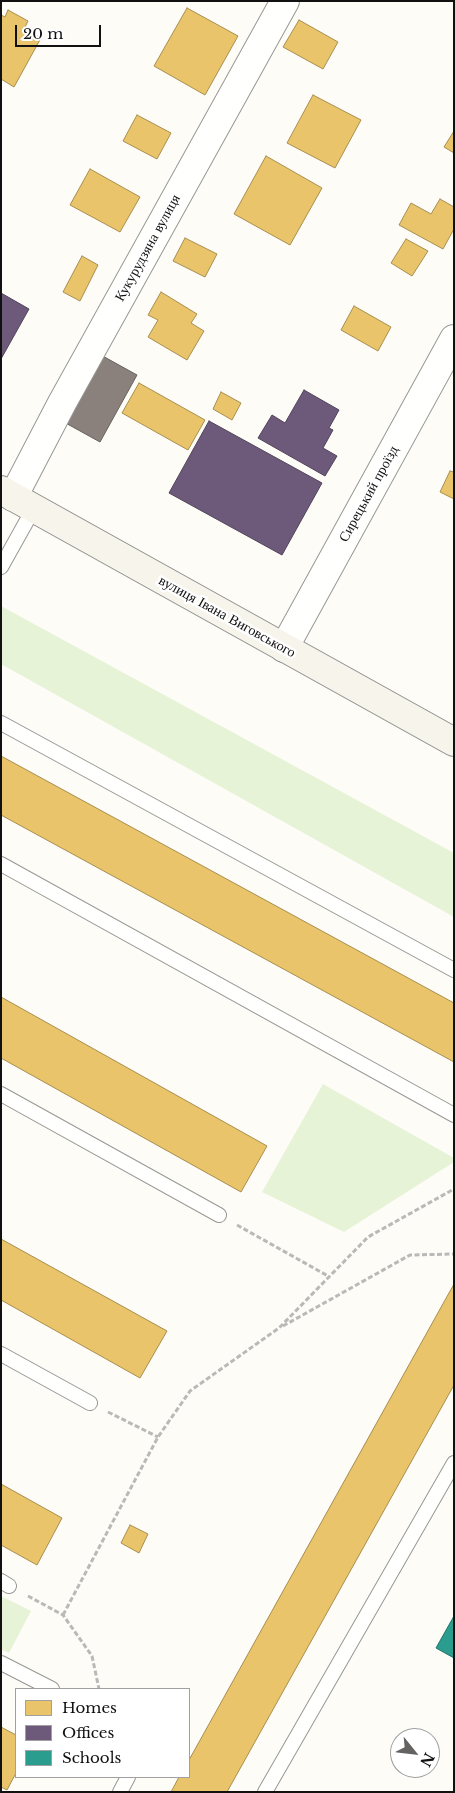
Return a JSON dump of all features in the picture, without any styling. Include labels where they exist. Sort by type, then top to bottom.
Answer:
[{"type":"main road","name":"вулиця Івана Виговського","points":[[16,498],[454,742]]},
{"type":"street","name":"Кукурудзяна вулиця","points":[[16,498],[67,395],[284,1]]},
{"type":"street","name":"Сирецький проїзд","points":[[284,648],[454,339]]},
{"type":"lane","points":[[1,566],[16,498]]},
{"type":"lane","points":[[1,723],[454,970]]},
{"type":"lane","points":[[1,864],[454,1115]]},
{"type":"lane","points":[[1,1094],[220,1215]]},
{"type":"lane","points":[[1,1354],[90,1402]]},
{"type":"lane","points":[[265,1792],[454,1463]]},
{"type":"lane","points":[[1,1663],[50,1688]]},
{"type":"lane","points":[[120,1792],[127,1778]]},
{"type":"path","points":[[279,1328],[368,1237],[454,1189]]},
{"type":"path","points":[[220,1215],[328,1276]]},
{"type":"path","points":[[63,1614],[158,1437],[190,1391],[279,1328],[410,1255],[454,1254]]},
{"type":"path","points":[[90,1402],[158,1437]]},
{"type":"path","points":[[5,1584],[63,1614],[92,1656],[99,1688]]},
{"type":"green space","points":[[1,606],[454,853],[454,917],[1,664]]},
{"type":"green space","points":[[323,1084],[454,1158],[454,1162],[344,1232],[262,1192]]},
{"type":"green space","points":[[1,1596],[31,1611],[9,1653],[1,1649]]},
{"type":"building: Homes","points":[[187,8],[238,36],[205,95],[154,66]]},
{"type":"building: Homes","points":[[8,10],[28,21],[24,29],[41,38],[14,87],[1,79],[1,15],[5,17]]},
{"type":"building: Homes","points":[[299,20],[338,42],[323,69],[283,47]]},
{"type":"building: Homes","points":[[313,95],[361,120],[335,168],[287,143]]},
{"type":"building: Homes","points":[[137,115],[171,133],[157,159],[123,141]]},
{"type":"building: Homes","points":[[454,131],[454,153],[444,147]]},
{"type":"building: Homes","points":[[266,156],[322,188],[290,245],[234,214]]},
{"type":"building: Homes","points":[[90,169],[140,197],[120,232],[70,205]]},
{"type":"building: Homes","points":[[440,199],[454,207],[454,229],[443,249],[399,225],[411,203],[431,214]]},
{"type":"building: Homes","points":[[185,238],[217,254],[205,277],[173,261]]},
{"type":"building: Homes","points":[[406,239],[428,251],[412,276],[391,263]]},
{"type":"building: Homes","points":[[82,256],[98,265],[80,301],[63,292]]},
{"type":"building: Homes","points":[[161,292],[197,314],[191,323],[204,331],[187,360],[148,337],[158,320],[148,315]]},
{"type":"building: Homes","points":[[354,306],[391,327],[378,351],[341,330]]},
{"type":"building: Homes","points":[[139,383],[205,420],[188,450],[122,413]]},
{"type":"building: Homes","points":[[221,392],[241,403],[232,420],[213,409]]},
{"type":"building: Homes","points":[[450,471],[454,472],[454,499],[440,492]]},
{"type":"building: Homes","points":[[1,756],[454,1003],[454,1062],[1,815]]},
{"type":"building: Homes","points":[[1,997],[267,1146],[241,1192],[1,1058]]},
{"type":"building: Homes","points":[[1,1239],[167,1331],[140,1378],[1,1300]]},
{"type":"building: Homes","points":[[454,1284],[454,1385],[227,1792],[171,1792],[178,1778],[190,1778],[190,1758]]},
{"type":"building: Homes","points":[[1,1484],[62,1518],[37,1565],[1,1545]]},
{"type":"building: Homes","points":[[130,1525],[148,1534],[139,1553],[121,1543]]},
{"type":"building: Homes","points":[[1,1727],[15,1734],[15,1775],[7,1790],[1,1787]]},
{"type":"building: Offices","points":[[1,293],[29,309],[1,359]]},
{"type":"building: Offices","points":[[304,390],[339,410],[329,428],[333,430],[323,448],[337,456],[325,476],[258,438],[272,415],[285,423]]},
{"type":"building: Offices","points":[[209,421],[322,483],[282,555],[169,493]]},
{"type":"building: Schools","points":[[454,1616],[454,1658],[436,1648]]},
{"type":"building: Industry","points":[[99,354],[137,375],[100,442],[62,421]]}]
